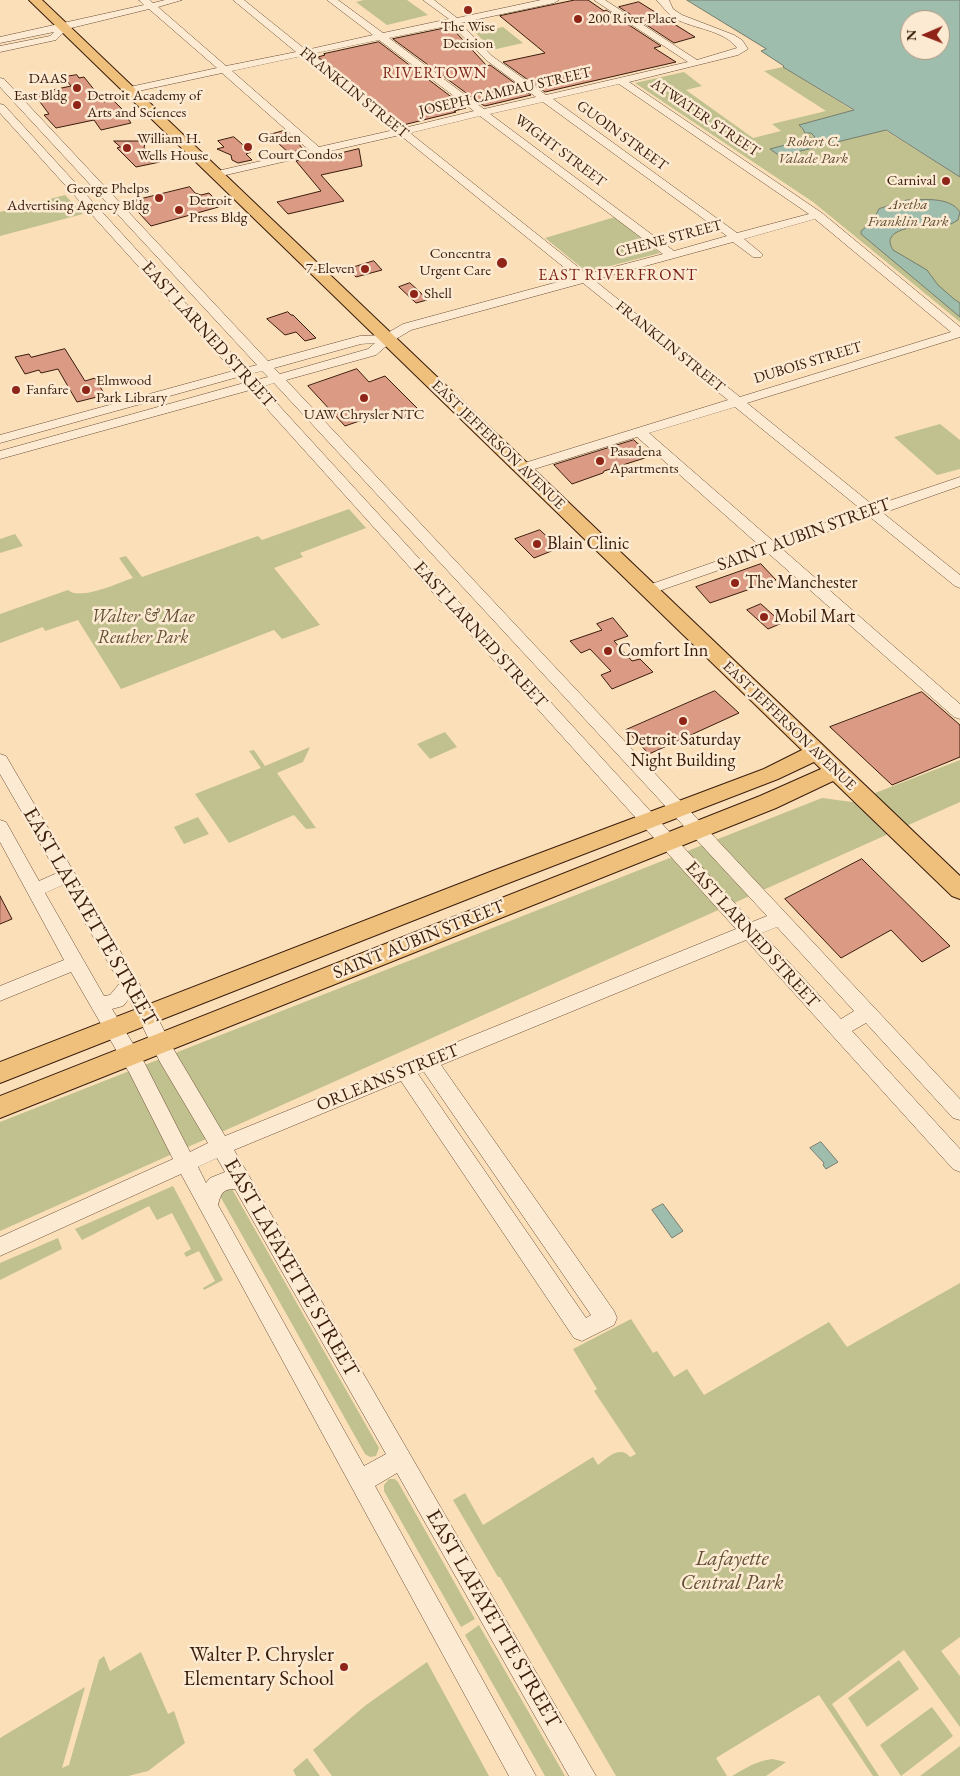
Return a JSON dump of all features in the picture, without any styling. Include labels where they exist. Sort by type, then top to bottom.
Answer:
[{"type":"main road","name":"EAST JEFFERSON AVENUE","points":[[35,0],[960,890]]},
{"type":"main road","points":[[54,37],[67,34],[69,31]]},
{"type":"main road","name":"SAINT AUBIN STREET","points":[[0,1074],[146,1015],[184,1002],[779,771],[816,752]]},
{"type":"main road","points":[[779,771],[792,777],[796,788]]},
{"type":"main road","name":"SAINT AUBIN STREET","points":[[0,1107],[667,842],[836,771]]},
{"type":"main road","points":[[708,799],[711,810],[723,819]]},
{"type":"main road","points":[[620,832],[634,840],[638,853]]},
{"type":"main road","points":[[408,914],[424,938]]},
{"type":"main road","points":[[184,1002],[183,1016],[190,1026],[195,1029]]},
{"type":"main road","points":[[75,1044],[88,1056],[89,1062],[86,1072]]},
{"type":"street","points":[[0,49],[37,37],[69,31],[147,3],[177,0]]},
{"type":"street","name":"FRANKLIN STREET","points":[[238,0],[960,583]]},
{"type":"street","name":"WIGHT STREET","points":[[332,0],[672,255]]},
{"type":"street","name":"GUOIN STREET","points":[[428,0],[453,18],[489,58],[758,255]]},
{"type":"street","points":[[129,90],[554,0]]},
{"type":"street","points":[[599,0],[696,63]]},
{"type":"street","name":"JOSEPH CAMPAU STREET","points":[[216,174],[696,63],[742,50],[741,45],[720,32],[686,21],[672,12],[664,0]]},
{"type":"street","points":[[147,3],[316,151]]},
{"type":"street","points":[[0,40],[54,37]]},
{"type":"street","name":"ATWATER STREET","points":[[620,80],[818,215],[960,333]]},
{"type":"street","name":"EAST LARNED STREET","points":[[0,81],[960,1112]]},
{"type":"street","points":[[2,112],[24,108]]},
{"type":"street","name":"EAST LARNED STREET","points":[[2,112],[242,372],[960,1163]]},
{"type":"street","points":[[16,125],[26,120],[36,120]]},
{"type":"street","points":[[68,182],[88,176]]},
{"type":"street","name":"CHENE STREET","points":[[0,455],[374,351],[387,339],[407,327],[818,215]]},
{"type":"street","points":[[128,248],[150,242]]},
{"type":"street","name":"DUBOIS STREET","points":[[523,468],[960,333]]},
{"type":"street","name":"CHENE STREET","points":[[0,439],[360,340],[387,339]]},
{"type":"street","points":[[347,344],[359,348],[360,351],[357,356]]},
{"type":"street","points":[[231,361],[244,360],[255,355]]},
{"type":"street","points":[[294,358],[291,366],[303,371]]},
{"type":"street","points":[[216,380],[228,384],[224,392]]},
{"type":"street","points":[[266,400],[274,392],[289,392]]},
{"type":"street","points":[[111,409],[120,422]]},
{"type":"street","points":[[638,431],[960,713]]},
{"type":"street","name":"SAINT AUBIN STREET","points":[[648,590],[960,481]]},
{"type":"street","points":[[419,569],[444,559]]},
{"type":"street","points":[[542,703],[568,692]]},
{"type":"street","name":"EAST LAFAYETTE STREET","points":[[0,760],[146,1015],[160,1043],[241,1180],[583,1776]]},
{"type":"street","points":[[631,801],[649,798],[659,789]]},
{"type":"street","name":"EAST LAFAYETTE STREET","points":[[0,826],[75,963],[101,1004],[170,1131],[208,1206],[523,1776]]},
{"type":"street","points":[[35,890],[66,876]]},
{"type":"street","name":"ORLEANS STREET","points":[[0,1247],[220,1147],[748,930],[779,919]]},
{"type":"street","points":[[774,958],[786,945],[805,946]]},
{"type":"street","points":[[0,994],[75,963]]},
{"type":"street","points":[[101,1004],[116,1002],[129,985]]},
{"type":"street","points":[[838,1030],[868,1013]]},
{"type":"street","points":[[405,1072],[582,1331],[606,1318],[428,1062]]},
{"type":"street","points":[[208,1206],[214,1186],[229,1180],[241,1180]]},
{"type":"street","points":[[493,1200],[516,1188]]},
{"type":"street","points":[[361,1480],[400,1458]]},
{"type":"green space","points":[[364,0],[407,0],[428,15],[387,25],[356,2]]},
{"type":"green space","points":[[503,27],[523,43],[492,50],[476,33]]},
{"type":"green space","points":[[783,67],[960,177],[960,322],[813,202],[635,83],[684,72],[702,86],[686,90],[753,138],[781,131],[772,124],[826,111],[764,71]]},
{"type":"green space","points":[[65,195],[83,214],[0,236],[0,212]]},
{"type":"green space","points":[[615,217],[660,253],[587,272],[545,238]]},
{"type":"green space","points":[[940,424],[960,440],[960,469],[937,475],[894,437]]},
{"type":"green space","name":"Walter & Mae Reuther Park","points":[[349,509],[366,528],[300,553],[303,557],[274,568],[320,625],[282,639],[274,630],[121,689],[78,620],[45,631],[43,627],[0,643],[0,614],[68,590],[74,593],[90,592],[133,578],[119,558],[126,556],[142,577],[258,536],[262,540]]},
{"type":"green space","points":[[15,534],[23,546],[0,553],[0,539]]},
{"type":"green space","points":[[445,732],[457,747],[430,759],[417,744]]},
{"type":"green space","points":[[310,747],[303,762],[277,773],[316,828],[306,829],[294,815],[229,843],[195,794],[261,768],[249,751],[254,750],[265,766]]},
{"type":"green space","points":[[960,760],[960,802],[0,1231],[0,1122],[822,798],[852,802]]},
{"type":"green space","points":[[198,817],[209,834],[184,844],[174,827]]},
{"type":"green space","points":[[173,1186],[223,1280],[204,1290],[203,1288],[215,1281],[199,1251],[186,1257],[184,1253],[191,1249],[172,1213],[157,1220],[149,1206],[82,1240],[75,1229]]},
{"type":"green space","points":[[230,1188],[379,1448],[376,1456],[370,1457],[365,1454],[220,1196],[220,1193]]},
{"type":"green space","points":[[58,1238],[62,1249],[0,1280],[0,1263]]},
{"type":"green space","name":"Lafayette Central Park","points":[[960,1283],[960,1637],[941,1651],[960,1676],[960,1727],[904,1650],[832,1704],[879,1776],[873,1776],[819,1695],[716,1758],[727,1776],[616,1776],[453,1500],[465,1493],[483,1525],[593,1457],[598,1465],[609,1456],[618,1452],[622,1452],[630,1457],[636,1454],[594,1391],[597,1389],[573,1349],[631,1319],[653,1353],[657,1351],[674,1377],[687,1369],[704,1395],[829,1322],[847,1347]]},
{"type":"green space","points":[[389,1479],[395,1479],[398,1482],[475,1619],[461,1627],[384,1491],[384,1485]]},
{"type":"green space","points":[[479,1625],[565,1776],[545,1776],[465,1635]]},
{"type":"green space","points":[[141,1652],[168,1714],[174,1711],[185,1743],[148,1771],[128,1776],[0,1776],[0,1738],[85,1687],[62,1768],[69,1765],[99,1660],[104,1656],[110,1671]]},
{"type":"green space","points":[[899,1660],[919,1689],[867,1727],[848,1698]]},
{"type":"green space","points":[[427,1662],[489,1776],[332,1776],[313,1750],[366,1705]]},
{"type":"green space","points":[[932,1707],[953,1736],[901,1776],[880,1745]]},
{"type":"green space","points":[[960,1746],[960,1776],[920,1776]]},
{"type":"green space","points":[[307,1758],[320,1776],[296,1776],[293,1770]]},
{"type":"green space","points":[[772,1759],[786,1762],[766,1776],[732,1776],[756,1763]]},
{"type":"shaded area","points":[[687,0],[960,0],[960,177],[886,130],[780,156],[770,149],[815,137],[811,133],[805,133],[799,125],[854,110],[783,67],[761,51],[766,49]]},
{"type":"shaded area","points":[[907,200],[943,201],[949,203],[960,212],[958,220],[951,224],[900,230],[893,235],[890,241],[893,250],[927,270],[938,285],[960,303],[960,317],[861,234],[861,231],[872,222],[879,209]]},
{"type":"shaded area","points":[[821,1142],[838,1162],[826,1169],[823,1165],[824,1163],[810,1148]]},
{"type":"shaded area","points":[[663,1204],[683,1231],[672,1238],[652,1210]]},
{"type":"building","points":[[575,0],[588,0],[604,11],[606,10],[661,46],[654,48],[676,62],[545,92],[503,62],[545,53],[500,16]]},
{"type":"building","points":[[639,2],[695,37],[674,43],[619,7]]},
{"type":"building","points":[[451,27],[487,66],[490,65],[531,95],[485,106],[393,39]]},
{"type":"building","points":[[379,42],[466,108],[403,125],[318,57]]},
{"type":"building","points":[[77,75],[79,78],[84,77],[104,102],[113,100],[126,113],[124,113],[131,123],[101,130],[94,120],[56,128],[44,115],[49,114],[34,94],[71,86],[64,77]]},
{"type":"building","points":[[283,131],[291,136],[293,142],[298,143],[303,149],[289,153],[269,135]]},
{"type":"building","points":[[234,137],[251,152],[246,154],[252,160],[238,163],[232,160],[231,155],[217,149],[224,147],[218,141]]},
{"type":"building","points":[[114,141],[141,141],[145,144],[144,148],[160,162],[136,167],[117,148],[120,147]]},
{"type":"building","points":[[359,149],[362,166],[321,175],[344,201],[288,214],[277,202],[321,191],[296,161]]},
{"type":"building","name":"Detroit Press Bldg","points":[[190,187],[195,193],[201,195],[209,193],[222,206],[151,226],[129,202]]},
{"type":"building","name":"7-Eleven","points":[[374,261],[382,270],[356,277],[348,269]]},
{"type":"building","name":"Shell","points":[[410,283],[427,300],[416,303],[399,287]]},
{"type":"building","points":[[288,312],[316,338],[305,341],[296,332],[285,335],[267,319]]},
{"type":"building","points":[[65,349],[85,381],[95,378],[105,395],[77,402],[58,369],[41,373],[39,370],[25,374],[15,357],[29,354],[31,357]]},
{"type":"building","name":"UAW Chrysler NTC","points":[[357,369],[369,382],[385,376],[421,412],[397,420],[388,411],[345,426],[308,386]]},
{"type":"building","name":"Pasadena Apartments","points":[[634,440],[651,456],[604,471],[572,484],[554,465]]},
{"type":"building","name":"Blain Clinic","points":[[540,530],[559,548],[534,558],[515,539]]},
{"type":"building","name":"The Manchester","points":[[761,564],[776,580],[710,603],[696,587]]},
{"type":"building","name":"Mobil Mart","points":[[761,604],[782,623],[768,629],[747,610]]},
{"type":"building","name":"Comfort Inn","points":[[613,618],[628,636],[614,641],[632,661],[640,659],[653,672],[612,689],[601,675],[611,671],[590,649],[581,653],[570,641],[602,630],[597,624]]},
{"type":"building","name":"Detroit Saturday Night Building","points":[[715,691],[739,713],[649,754],[626,730]]},
{"type":"building","points":[[922,692],[960,725],[960,757],[892,785],[830,727]]},
{"type":"building","points":[[862,859],[950,946],[922,962],[891,930],[841,958],[785,899]]},
{"type":"building","points":[[0,896],[12,919],[0,924]]},
{"type":"place","name":"The Wise Decision","points":[[468,10]]},
{"type":"place","name":"200 River Place","points":[[578,19]]},
{"type":"place","name":"DAAS East Bldg","points":[[77,88]]},
{"type":"place","name":"Detroit Academy of Arts and Sciences","points":[[77,105]]},
{"type":"place","name":"Garden Court Condos","points":[[248,147]]},
{"type":"place","name":"William H. Wells House","points":[[127,148]]},
{"type":"place","name":"Carnival","points":[[946,181]]},
{"type":"place","name":"George Phelps Advertising Agency Bldg","points":[[159,198]]},
{"type":"place","name":"Detroit Press Bldg","points":[[179,210]]},
{"type":"place","name":"Concentra Urgent Care","points":[[502,263]]},
{"type":"place","name":"7-Eleven","points":[[365,269]]},
{"type":"place","name":"Shell","points":[[414,294]]},
{"type":"place","name":"Fanfare","points":[[16,390]]},
{"type":"place","name":"Elmwood Park Library","points":[[86,390]]},
{"type":"place","name":"UAW Chrysler NTC","points":[[364,398]]},
{"type":"place","name":"Pasadena Apartments","points":[[600,461]]},
{"type":"place","name":"Blain Clinic","points":[[537,544]]},
{"type":"place","name":"The Manchester","points":[[735,583]]},
{"type":"place","name":"Mobil Mart","points":[[764,617]]},
{"type":"place","name":"Comfort Inn","points":[[608,651]]},
{"type":"place","name":"Detroit Saturday Night Building","points":[[683,721]]},
{"type":"place","name":"Walter P. Chrysler Elementary School","points":[[344,1667]]},
{"type":"district","name":"RIVERTOWN","points":[[435,74]]},
{"type":"district","name":"EAST RIVERFRONT","points":[[618,276]]},
{"type":"park label","name":"Robert C. Valade Park","points":[[813,150]]},
{"type":"park label","name":"Aretha Franklin Park","points":[[908,214]]}]
